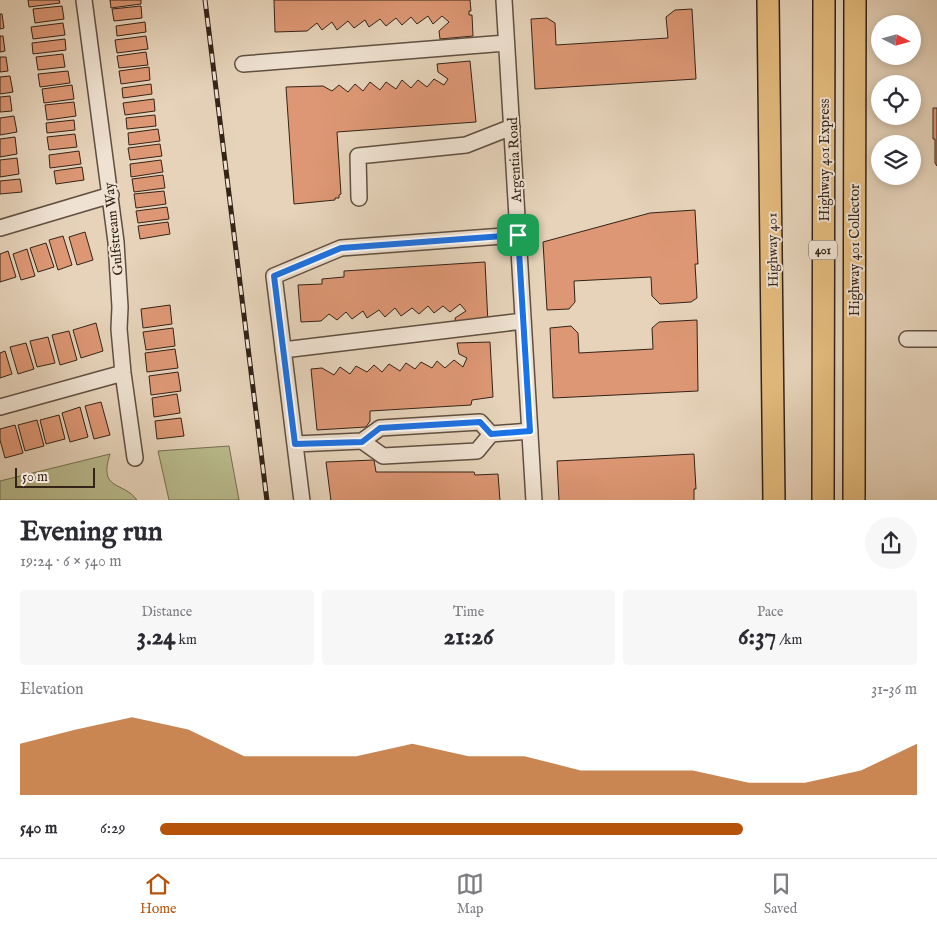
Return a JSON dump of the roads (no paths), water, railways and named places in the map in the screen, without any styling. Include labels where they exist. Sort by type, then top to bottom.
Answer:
[{"type":"highway","name":"Highway 401","points":[[768,0],[774,500]]},
{"type":"highway","name":"Highway 401 Express","points":[[823,500],[824,0]]},
{"type":"highway","name":"Highway 401 Collector","points":[[854,0],[854,500]]},
{"type":"street","name":"Gulfstream Way","points":[[84,0],[111,195],[116,242],[120,307],[119,329],[123,373],[135,458]]},
{"type":"street","name":"Argentia Road","points":[[504,0],[534,500]]},
{"type":"street","points":[[243,64],[506,43]]},
{"type":"street","points":[[359,198],[358,156],[466,145],[512,127]]},
{"type":"street","points":[[0,228],[111,195]]},
{"type":"street","points":[[302,500],[274,276],[341,248],[518,235]]},
{"type":"street","points":[[283,350],[523,320]]},
{"type":"street","points":[[907,339],[937,339]]},
{"type":"street","points":[[0,407],[123,373]]},
{"type":"street","points":[[362,442],[380,428],[480,422],[491,434]]},
{"type":"street","points":[[295,444],[362,442],[383,456],[477,451],[491,434],[530,431]]},
{"type":"railway","points":[[205,0],[267,500]]}]
